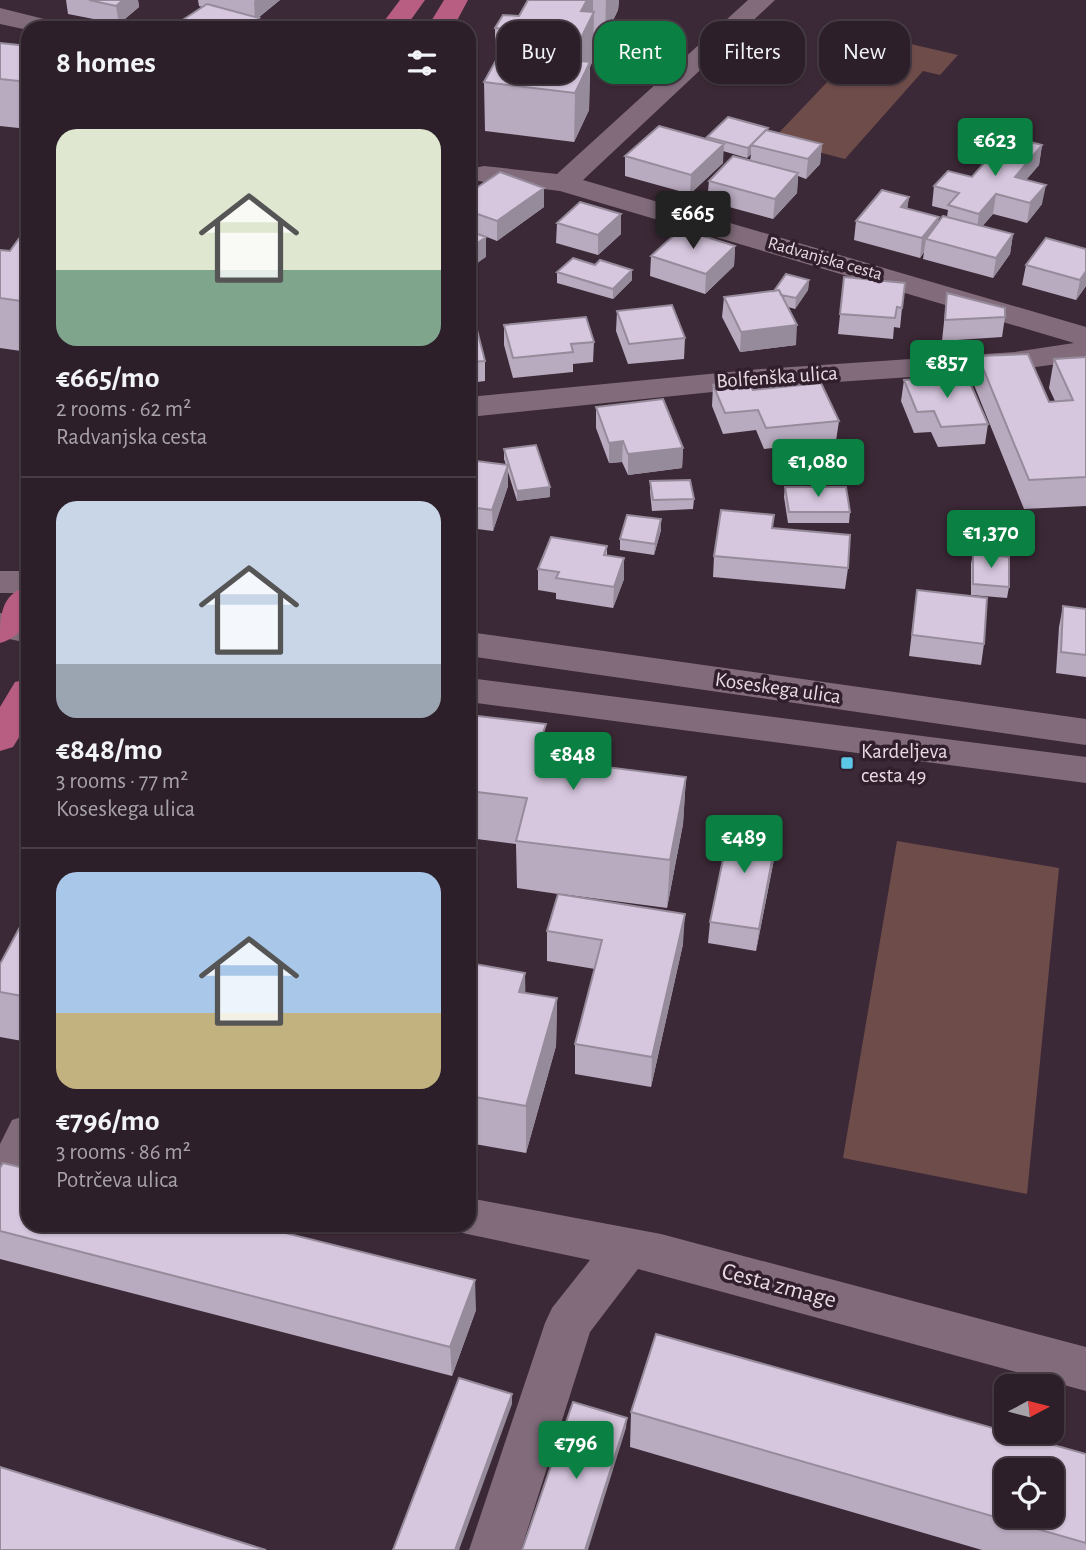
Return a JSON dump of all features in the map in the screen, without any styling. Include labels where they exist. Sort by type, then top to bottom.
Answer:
[{"type":"main road","points":[[397,21],[413,0]]},
{"type":"main road","points":[[444,21],[456,0]]},
{"type":"main road","points":[[8,628],[21,608]]},
{"type":"main road","points":[[0,738],[21,703]]},
{"type":"street","points":[[563,183],[763,0]]},
{"type":"street","points":[[0,16],[21,21]]},
{"type":"street","name":"Radvanjska cesta","points":[[484,174],[563,183],[1086,337]]},
{"type":"street","name":"Bolfenška ulica","points":[[476,406],[761,377],[1015,361],[1086,351]]},
{"type":"street","points":[[0,582],[21,582]]},
{"type":"street","name":"Koseskega ulica","points":[[476,646],[1086,732]]},
{"type":"street","name":"Koseskega ulica","points":[[476,691],[1086,770]]},
{"type":"street","points":[[0,1127],[21,1132]]},
{"type":"street","points":[[0,1188],[21,1147]]},
{"type":"street","name":"Cesta zmage","points":[[476,1218],[627,1248],[1086,1369]]},
{"type":"street","points":[[495,1550],[569,1323],[627,1248]]},
{"type":"shaded area","points":[[910,44],[958,55],[940,75],[923,71],[845,159],[772,140],[825,84],[910,84]]},
{"type":"shaded area","points":[[897,841],[1059,868],[1027,1194],[843,1158]]},
{"type":"building","points":[[89,0],[123,0],[116,6]]},
{"type":"building","points":[[528,0],[587,0],[581,11],[594,12],[581,38],[580,21],[499,21],[503,15],[519,16]]},
{"type":"building","points":[[207,4],[259,18],[255,21],[181,21]]},
{"type":"building","points":[[0,43],[21,45],[21,81],[0,79]]},
{"type":"building","points":[[497,59],[497,84],[484,82]]},
{"type":"building","points":[[580,61],[590,62],[580,83]]},
{"type":"building","points":[[501,84],[579,84],[575,93]]},
{"type":"building","points":[[728,117],[768,128],[748,148],[707,137]]},
{"type":"building","points":[[659,126],[724,144],[691,175],[625,156]]},
{"type":"building","points":[[766,130],[822,144],[808,159],[751,145]]},
{"type":"building","points":[[1008,136],[1042,145],[1015,177],[1046,185],[1030,203],[996,194],[979,214],[948,205],[959,193],[934,186],[948,171],[972,177]]},
{"type":"building","points":[[733,156],[798,173],[775,199],[709,181]]},
{"type":"building","points":[[500,172],[544,188],[497,221],[476,214],[476,188]]},
{"type":"building","points":[[882,190],[909,197],[901,207],[939,217],[922,238],[856,221]]},
{"type":"building","points":[[580,202],[621,214],[598,235],[557,223]]},
{"type":"building","points":[[943,216],[1013,234],[996,258],[926,239]]},
{"type":"building","points":[[681,229],[735,246],[706,274],[651,256]]},
{"type":"building","points":[[476,233],[486,237],[476,244]]},
{"type":"building","points":[[21,236],[21,301],[0,298],[0,250],[10,251]]},
{"type":"building","points":[[1046,238],[1086,249],[1086,271],[1080,280],[1026,265]]},
{"type":"building","points":[[573,258],[595,265],[600,260],[632,270],[613,289],[557,272]]},
{"type":"building","points":[[786,274],[809,280],[796,298],[781,295],[779,290],[774,291]]},
{"type":"building","points":[[844,277],[905,283],[902,308],[897,307],[895,318],[840,314]]},
{"type":"building","points":[[779,290],[797,325],[741,332],[724,297]]},
{"type":"building","points":[[947,293],[1005,308],[1005,317],[945,320]]},
{"type":"building","points":[[672,305],[685,338],[629,344],[617,311]]},
{"type":"building","points":[[586,317],[594,342],[571,344],[573,352],[513,358],[504,325]]},
{"type":"building","points":[[477,330],[485,361],[476,362]]},
{"type":"building","points":[[1028,354],[1049,402],[1073,400],[1054,359],[1086,357],[1086,477],[1029,480],[978,356]]},
{"type":"building","points":[[967,376],[988,424],[941,427],[934,411],[917,412],[904,380]]},
{"type":"building","points":[[749,382],[753,390],[821,383],[839,421],[766,428],[758,410],[725,413],[713,385]]},
{"type":"building","points":[[663,399],[683,448],[628,454],[623,441],[609,443],[596,407]]},
{"type":"building","points":[[536,445],[550,487],[517,491],[504,449]]},
{"type":"building","points":[[855,449],[863,472],[829,474],[822,450]]},
{"type":"building","points":[[476,461],[508,465],[492,510],[476,508]]},
{"type":"building","points":[[690,480],[694,499],[653,500],[650,481]]},
{"type":"building","points":[[785,487],[846,487],[850,512],[789,512]]},
{"type":"building","points":[[721,510],[774,515],[772,528],[850,535],[848,568],[714,556]]},
{"type":"building","points":[[627,515],[661,519],[655,544],[620,539]]},
{"type":"building","points":[[551,537],[607,546],[604,555],[624,558],[614,587],[556,578],[559,572],[538,569]]},
{"type":"building","points":[[973,553],[1009,557],[1009,587],[973,584]]},
{"type":"building","points":[[917,590],[987,598],[984,644],[912,635]]},
{"type":"building","points":[[1063,606],[1086,609],[1086,655],[1061,652]]},
{"type":"building","points":[[476,716],[546,724],[542,736],[587,741],[582,764],[686,777],[670,860],[516,841],[527,798],[476,792]]},
{"type":"building","points":[[731,821],[778,828],[759,929],[710,922]]},
{"type":"building","points":[[558,894],[685,914],[652,1057],[575,1044],[602,940],[547,931]]},
{"type":"building","points":[[21,925],[21,996],[0,992],[0,964]]},
{"type":"building","points":[[476,964],[525,973],[519,992],[557,998],[526,1106],[476,1097]]},
{"type":"building","points":[[3,1163],[21,1167],[21,1232],[281,1232],[475,1280],[450,1347],[0,1231],[0,1168]]},
{"type":"building","points":[[656,1334],[994,1428],[994,1444],[1050,1444],[1086,1454],[1086,1543],[1034,1528],[1064,1528],[1064,1458],[994,1458],[994,1517],[631,1412]]},
{"type":"building","points":[[459,1378],[512,1394],[455,1550],[393,1550]]},
{"type":"building","points":[[573,1402],[627,1418],[585,1550],[522,1550]]},
{"type":"building","points":[[0,1467],[266,1550],[0,1550]]},
{"type":"place","name":"Kardeljeva cesta 49","points":[[847,763]]}]
